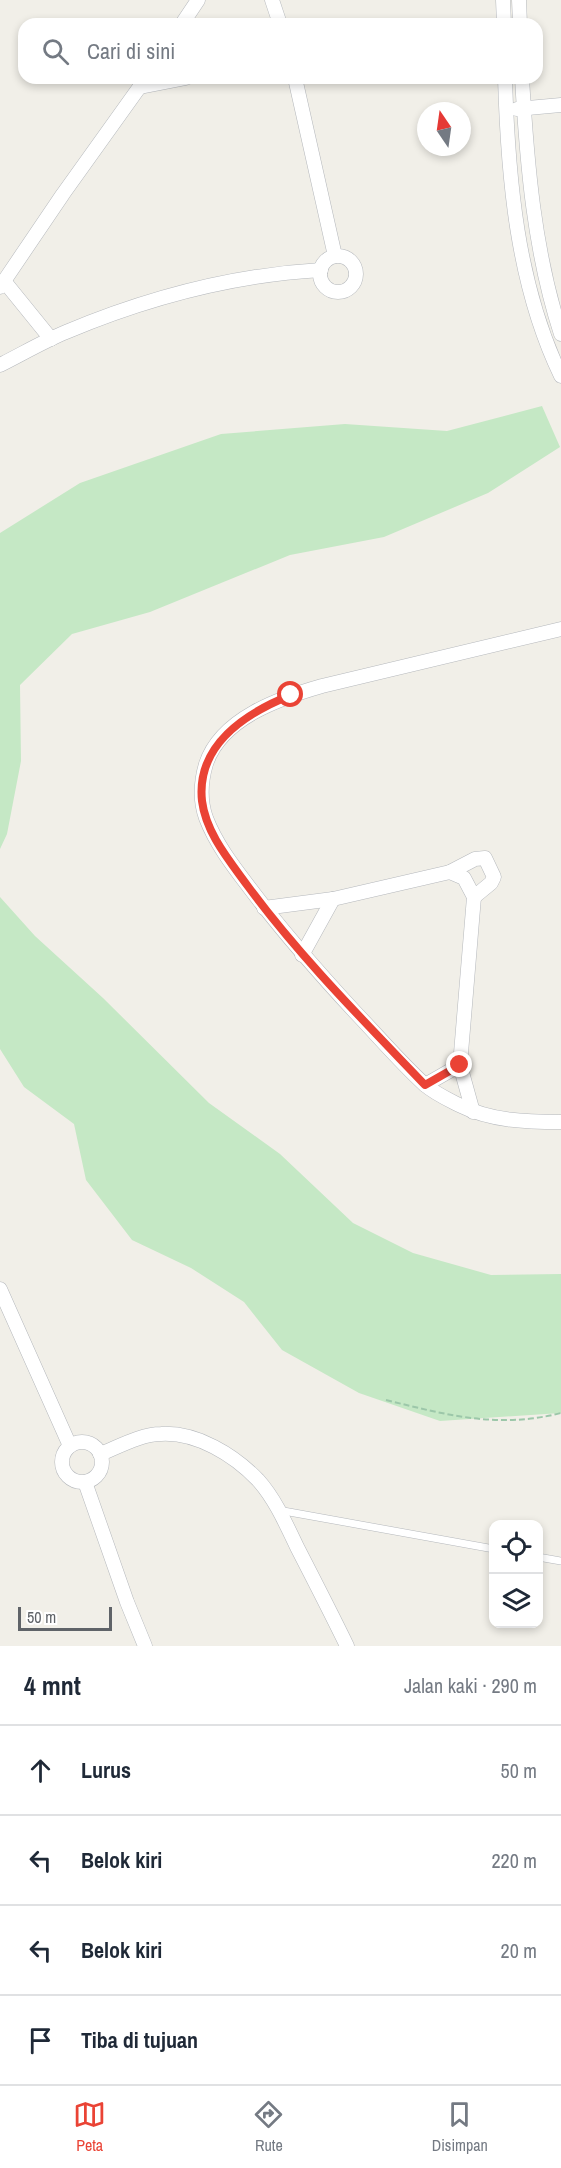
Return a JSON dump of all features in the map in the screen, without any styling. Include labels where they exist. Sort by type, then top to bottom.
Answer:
[{"type":"street","points":[[186,18],[198,0]]},
{"type":"street","points":[[272,0],[278,18]]},
{"type":"street","points":[[503,0],[504,18]]},
{"type":"street","points":[[519,0],[520,18]]},
{"type":"street","points":[[51,339],[2,284],[141,84]]},
{"type":"street","points":[[296,84],[335,256]]},
{"type":"street","points":[[505,84],[516,213],[527,280],[534,311],[561,376]]},
{"type":"street","points":[[522,84],[533,212],[548,288],[561,334]]},
{"type":"street","points":[[506,110],[561,105]]},
{"type":"street","points":[[335,256],[348,258],[353,263],[357,275],[351,287],[345,290],[332,291],[322,282],[321,270],[329,258],[335,256]]},
{"type":"street","points":[[0,365],[51,339],[160,298],[204,286],[289,272],[321,270]]},
{"type":"street","points":[[561,629],[291,695],[264,706],[243,719],[214,748],[206,764],[202,786],[202,801],[212,830],[226,856],[264,908],[302,955],[425,1085],[474,1112],[504,1120],[561,1122]]},
{"type":"street","points":[[264,908],[333,899],[450,872],[475,858],[485,858],[494,877],[491,883],[474,897]]},
{"type":"street","points":[[450,872],[464,878],[474,897],[460,1065],[474,1112]]},
{"type":"street","points":[[302,955],[333,899]]},
{"type":"street","points":[[425,1085],[460,1065]]},
{"type":"street","points":[[0,1289],[70,1446]]},
{"type":"street","points":[[100,1454],[160,1434],[196,1440],[225,1453],[258,1481],[278,1509],[347,1646]]},
{"type":"street","points":[[83,1442],[96,1448],[100,1454],[101,1468],[98,1475],[85,1482],[70,1479],[65,1474],[62,1459],[70,1446],[83,1442]]},
{"type":"street","points":[[85,1482],[145,1646]]},
{"type":"lane","points":[[278,1509],[489,1548]]},
{"type":"lane","points":[[543,1558],[561,1561]]},
{"type":"path","points":[[386,1400],[457,1417],[483,1420],[529,1418],[561,1413]]},
{"type":"green space","points":[[542,406],[560,447],[488,493],[384,537],[290,555],[150,612],[72,634],[20,685],[21,761],[7,834],[0,849],[0,533],[80,483],[221,434],[345,424],[447,431]]},
{"type":"green space","points":[[0,897],[35,936],[103,998],[209,1103],[280,1154],[353,1223],[413,1253],[491,1275],[561,1274],[561,1413],[440,1421],[359,1393],[282,1350],[244,1302],[191,1268],[132,1240],[86,1180],[74,1124],[24,1087],[0,1049]]},
{"type":"route","points":[[291,695],[264,706],[243,719],[214,748],[206,764],[202,786],[202,801],[212,830],[226,856],[302,955],[425,1085],[460,1065]]}]
